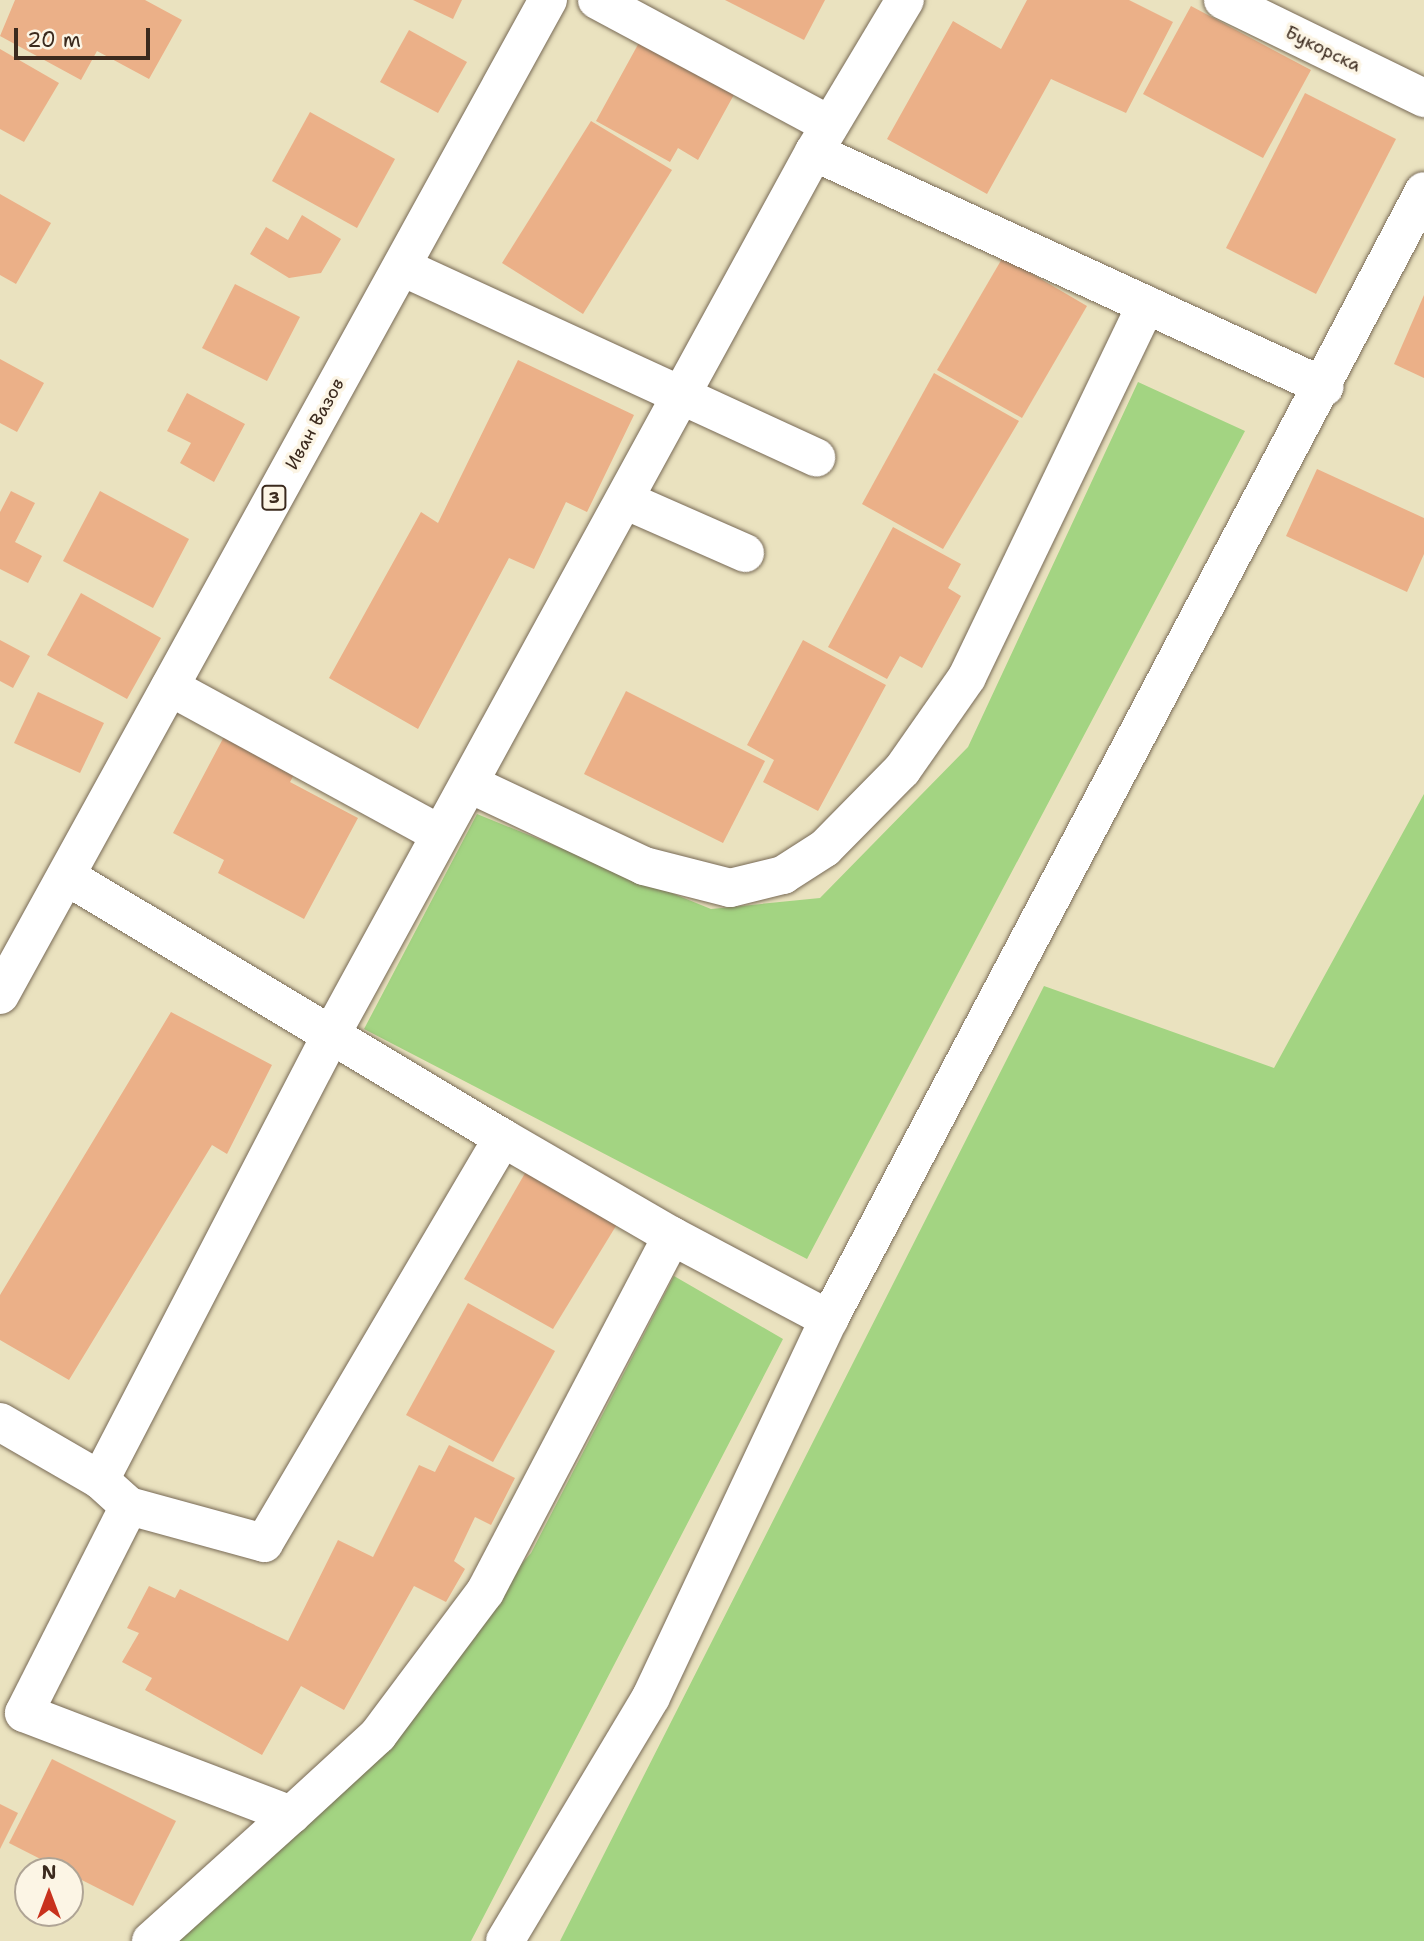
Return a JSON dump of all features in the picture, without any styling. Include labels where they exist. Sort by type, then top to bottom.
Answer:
[{"type":"street","name":"Иван Вазов","points":[[0,995],[548,0]]},
{"type":"street","points":[[597,0],[822,138],[1146,305],[1325,387]]},
{"type":"street","points":[[100,1480],[332,1033],[440,834],[683,399],[822,138],[905,0]]},
{"type":"street","name":"Букорска","points":[[1223,0],[1424,98]]},
{"type":"street","points":[[505,1941],[652,1697],[829,1319],[1325,387],[1424,191]]},
{"type":"street","points":[[402,267],[683,399],[816,457]]},
{"type":"street","points":[[470,784],[644,866],[730,888],[783,875],[825,848],[902,771],[967,677],[1146,305]]},
{"type":"street","points":[[627,500],[745,553]]},
{"type":"street","points":[[170,687],[440,834]]},
{"type":"street","points":[[66,876],[332,1033],[503,1138],[672,1236],[829,1319]]},
{"type":"street","points":[[0,1422],[100,1480],[129,1506],[264,1543],[503,1138]]},
{"type":"street","points":[[150,1941],[377,1735],[485,1592],[672,1236]]},
{"type":"street","points":[[129,1506],[12,1714],[291,1815]]},
{"type":"green space","points":[[1138,382],[1245,431],[807,1259],[364,1029],[477,814],[711,909],[820,898],[968,747]]},
{"type":"green space","points":[[1424,794],[1424,1941],[560,1941],[1044,986],[1274,1068]]},
{"type":"green space","points":[[674,1276],[783,1339],[471,1941],[178,1941],[262,1867],[531,1553]]},
{"type":"building","points":[[15,0],[145,0],[182,20],[149,79],[97,51],[81,80],[0,36]]},
{"type":"building","points":[[413,0],[462,0],[453,19]]},
{"type":"building","points":[[725,0],[825,0],[804,40]]},
{"type":"building","points":[[1027,0],[1129,0],[1173,22],[1126,113],[1051,79],[987,194],[887,139],[953,21],[1001,49]]},
{"type":"building","points":[[1191,6],[1311,70],[1263,158],[1143,94]]},
{"type":"building","points":[[409,30],[467,62],[438,113],[380,82]]},
{"type":"building","points":[[641,39],[736,91],[698,160],[678,148],[670,162],[596,121]]},
{"type":"building","points":[[0,49],[59,83],[24,142],[0,129]]},
{"type":"building","points":[[1305,93],[1396,139],[1316,294],[1226,248]]},
{"type":"building","points":[[310,112],[395,159],[357,228],[272,181]]},
{"type":"building","points":[[591,121],[672,170],[583,314],[502,263]]},
{"type":"building","points":[[0,194],[51,223],[16,284],[0,275]]},
{"type":"building","points":[[302,215],[341,239],[321,273],[289,278],[250,254],[266,227],[288,240]]},
{"type":"building","points":[[1003,257],[1087,306],[1022,418],[937,370]]},
{"type":"building","points":[[235,284],[300,317],[267,381],[202,348]]},
{"type":"building","points":[[1424,295],[1424,378],[1394,364]]},
{"type":"building","points":[[0,359],[44,383],[17,432],[0,423]]},
{"type":"building","points":[[518,360],[634,415],[587,512],[566,502],[534,569],[509,558],[418,729],[329,678],[421,512],[438,523]]},
{"type":"building","points":[[934,373],[1019,421],[943,549],[862,504]]},
{"type":"building","points":[[187,393],[245,424],[214,482],[180,463],[191,443],[167,431]]},
{"type":"building","points":[[1317,469],[1424,518],[1424,554],[1407,592],[1286,536]]},
{"type":"building","points":[[11,491],[35,503],[15,542],[42,556],[28,583],[0,569],[0,512]]},
{"type":"building","points":[[100,491],[189,539],[153,608],[63,561]]},
{"type":"building","points":[[893,527],[961,564],[948,588],[961,596],[922,668],[900,656],[887,679],[828,647]]},
{"type":"building","points":[[81,593],[161,638],[127,699],[47,655]]},
{"type":"building","points":[[0,640],[30,656],[13,688],[0,681]]},
{"type":"building","points":[[803,640],[886,685],[818,811],[763,782],[774,760],[747,745]]},
{"type":"building","points":[[626,691],[765,761],[723,843],[584,774]]},
{"type":"building","points":[[38,692],[104,723],[80,773],[14,743]]},
{"type":"building","points":[[227,731],[298,767],[290,782],[358,818],[304,919],[218,873],[224,860],[173,833]]},
{"type":"building","points":[[171,1012],[272,1065],[227,1154],[212,1145],[69,1380],[0,1340],[0,1295]]},
{"type":"building","points":[[528,1168],[619,1221],[553,1329],[464,1279]]},
{"type":"building","points":[[468,1303],[555,1351],[493,1462],[406,1415]]},
{"type":"building","points":[[449,1445],[515,1478],[491,1525],[475,1517],[454,1561],[465,1569],[446,1602],[414,1586],[344,1710],[301,1686],[262,1755],[145,1690],[152,1678],[122,1662],[139,1633],[127,1628],[149,1586],[175,1598],[180,1589],[288,1641],[338,1540],[373,1557],[419,1465],[435,1472]]},
{"type":"building","points":[[52,1759],[176,1821],[133,1906],[84,1881],[84,1857],[37,1857],[9,1843]]},
{"type":"building","points":[[0,1804],[18,1813],[0,1849]]}]
